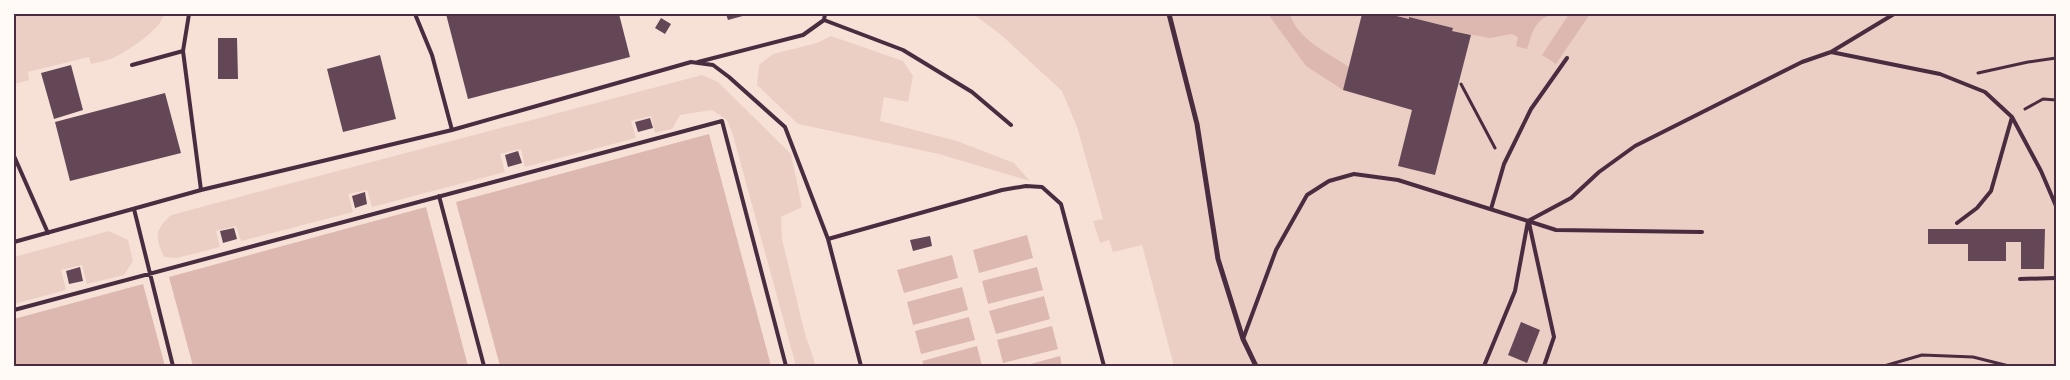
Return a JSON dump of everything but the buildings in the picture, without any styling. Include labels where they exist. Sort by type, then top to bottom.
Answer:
[{"type":"street","points":[[1169,14],[1197,124],[1218,259],[1243,339],[1256,366]]},
{"type":"lane","points":[[189,14],[183,51],[201,190]]},
{"type":"lane","points":[[415,14],[432,55],[452,130]]},
{"type":"lane","points":[[14,242],[201,190],[452,130],[682,65],[803,35],[824,20],[825,14]]},
{"type":"lane","points":[[1528,221],[1572,198],[1599,172],[1635,146],[1802,62],[1831,52],[1866,29],[1894,14]]},
{"type":"lane","points":[[824,20],[903,50],[972,92],[1011,125]]},
{"type":"lane","points":[[132,65],[183,51]]},
{"type":"lane","points":[[1831,52],[1940,74],[1985,92],[2012,116],[2041,171],[2056,206]]},
{"type":"lane","points":[[1491,209],[1504,164],[1531,109],[1567,58]]},
{"type":"lane","points":[[695,63],[713,65],[729,76],[785,127],[828,239],[861,366]]},
{"type":"lane","points":[[1957,223],[1977,208],[1991,191],[2012,116]]},
{"type":"lane","points":[[14,310],[722,121],[786,366]]},
{"type":"lane","points":[[14,156],[48,233]]},
{"type":"lane","points":[[1243,339],[1276,250],[1307,195],[1328,181],[1354,174],[1398,180],[1556,230],[1702,232]]},
{"type":"lane","points":[[828,239],[1002,190],[1026,186],[1042,187],[1061,204],[1104,366]]},
{"type":"lane","points":[[439,196],[484,366]]},
{"type":"lane","points":[[134,208],[172,366]]},
{"type":"lane","points":[[1484,366],[1514,291],[1528,221]]},
{"type":"lane","points":[[1528,221],[1554,336],[1544,366]]},
{"type":"lane","points":[[2020,279],[2056,278]]},
{"type":"path","points":[[1955,80],[2028,62],[2056,58]]},
{"type":"path","points":[[1461,84],[1504,164]]},
{"type":"path","points":[[2012,116],[2043,99],[2056,100]]},
{"type":"path","points":[[1884,366],[1922,355],[1973,357],[2009,366]]},
{"type":"shaded area","points":[[14,14],[164,14],[157,27],[150,33],[134,46],[111,59],[91,64],[89,57],[28,72],[29,80],[14,84]]},
{"type":"shaded area","points":[[973,14],[2056,14],[2056,366],[1174,366],[1142,245],[1113,252],[1109,240],[1100,243],[1093,221],[1103,219],[1077,127],[1062,91],[1000,34]]},
{"type":"shaded area","points":[[1268,14],[1290,14],[1299,31],[1306,38],[1349,67],[1343,90],[1306,66]]},
{"type":"shaded area","points":[[1388,14],[1559,14],[1551,15],[1540,21],[1533,32],[1527,49],[1516,46],[1518,37],[1512,34],[1490,38],[1452,31],[1452,28],[1409,17],[1409,19]]},
{"type":"shaded area","points":[[1569,14],[1590,14],[1556,64],[1542,55]]},
{"type":"shaded area","points":[[831,36],[903,61],[913,76],[908,102],[884,97],[880,121],[957,141],[1014,163],[1030,181],[939,154],[798,124],[757,85],[759,65],[773,54],[817,43]]},
{"type":"shaded area","points":[[702,75],[718,82],[791,154],[802,207],[781,217],[782,239],[805,334],[816,366],[796,366],[733,135],[727,120],[712,110],[680,115],[672,129],[655,133],[651,116],[631,121],[636,138],[525,167],[521,149],[500,154],[505,172],[372,207],[367,190],[348,194],[353,212],[241,241],[236,226],[216,231],[220,247],[177,258],[164,257],[159,244],[158,234],[161,225],[171,215]]},
{"type":"shaded area","points":[[709,134],[771,366],[500,366],[456,202]]},
{"type":"shaded area","points":[[426,207],[468,366],[193,366],[169,277]]},
{"type":"shaded area","points":[[109,231],[128,240],[133,261],[124,275],[87,284],[82,265],[61,270],[66,290],[14,304],[14,257]]},
{"type":"shaded area","points":[[1027,235],[1033,258],[979,273],[973,250]]},
{"type":"shaded area","points":[[952,255],[958,278],[904,293],[897,270]]},
{"type":"shaded area","points":[[1037,267],[1043,290],[988,304],[982,281]]},
{"type":"shaded area","points":[[143,284],[165,366],[14,366],[14,319]]},
{"type":"shaded area","points":[[962,287],[968,310],[913,325],[907,302]]},
{"type":"shaded area","points":[[1044,296],[1050,319],[996,334],[989,311]]},
{"type":"shaded area","points":[[969,317],[975,340],[921,354],[915,331]]},
{"type":"shaded area","points":[[1052,326],[1058,349],[1003,363],[997,340]]},
{"type":"shaded area","points":[[977,346],[982,366],[924,366],[922,361]]},
{"type":"shaded area","points":[[1060,356],[1062,366],[1023,366]]}]
